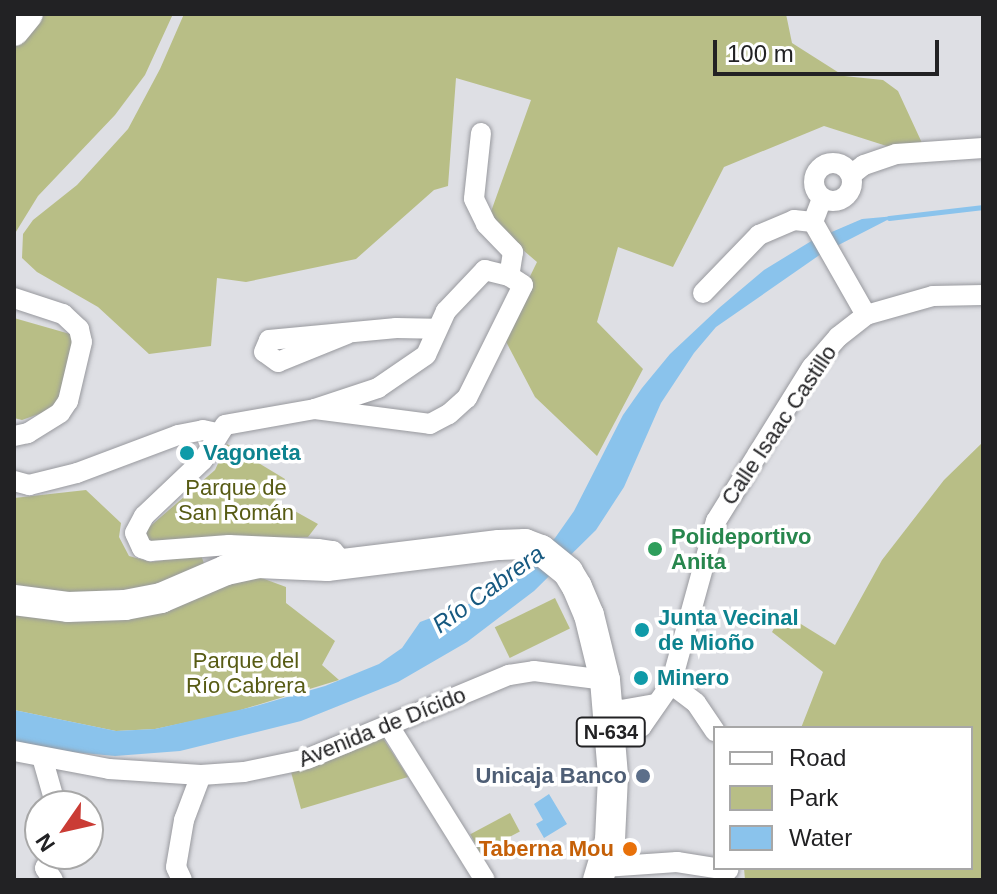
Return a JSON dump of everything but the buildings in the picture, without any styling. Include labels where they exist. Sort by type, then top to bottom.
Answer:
[{"type":"highway","points":[[14,31],[28,14]]},
{"type":"highway","name":"N-634","points":[[14,600],[68,607],[125,605],[161,598],[244,565],[344,564],[525,544],[556,559],[577,587],[589,615],[608,707],[613,776],[610,840],[601,873]]},
{"type":"street","points":[[481,133],[474,199],[486,224],[513,252],[509,276]]},
{"type":"street","points":[[851,175],[864,165],[896,154],[983,148]]},
{"type":"street","points":[[703,293],[759,235],[816,214],[831,202],[844,199],[851,188],[851,175],[838,164],[821,167],[814,184],[816,214],[846,281],[866,315]]},
{"type":"street","points":[[315,409],[430,424],[449,414],[467,398],[523,285],[509,276],[485,270],[446,311],[435,329],[426,355],[404,373],[348,401],[234,422],[217,433],[203,460],[138,525],[136,540],[142,548],[150,551],[229,545],[318,549],[333,551],[344,564]]},
{"type":"street","name":"Calle Isaac Castillo","points":[[613,776],[641,727],[671,684],[709,543],[725,503],[812,367],[838,337],[866,315],[933,296],[983,295]]},
{"type":"street","points":[[14,298],[63,314],[79,329],[82,342],[68,401],[60,413],[28,433],[14,436]]},
{"type":"street","points":[[347,334],[396,328],[435,329]]},
{"type":"street","points":[[14,481],[29,485],[77,473],[178,435],[203,430],[217,433]]},
{"type":"street","name":"Avenida de Dícido","points":[[14,751],[109,769],[201,775],[244,772],[307,759],[509,675],[534,671],[608,707]]},
{"type":"street","points":[[671,684],[696,703],[713,728]]},
{"type":"street","points":[[608,707],[621,710],[656,704]]},
{"type":"street","points":[[608,707],[630,733],[641,727]]},
{"type":"street","points":[[389,726],[485,880]]},
{"type":"street","points":[[42,757],[51,790]]},
{"type":"street","points":[[182,880],[176,867],[184,820],[201,775]]},
{"type":"street","points":[[601,873],[677,862],[713,869]]},
{"type":"green space","points":[[45,14],[173,14],[145,75],[115,115],[38,196],[14,235],[14,45],[32,32]]},
{"type":"green space","points":[[184,14],[786,14],[792,43],[844,76],[883,80],[898,91],[922,143],[896,149],[824,126],[724,167],[673,267],[618,247],[597,322],[643,369],[597,456],[535,397],[502,334],[537,262],[488,220],[531,100],[456,78],[448,186],[434,190],[356,259],[246,282],[217,278],[211,346],[149,354],[98,307],[37,272],[22,258],[23,234],[33,220],[77,185],[128,129],[160,69]]},
{"type":"green space","points":[[14,318],[77,336],[56,408],[22,420],[14,418]]},
{"type":"green space","points":[[983,442],[983,880],[745,880],[744,870],[973,870],[973,726],[802,726],[823,672],[772,632],[783,613],[835,645],[882,560],[944,480]]},
{"type":"green space","name":"Parque de San Román","points":[[227,444],[285,479],[275,500],[318,524],[308,537],[151,542],[146,537],[147,529],[215,470]]},
{"type":"green space","points":[[86,490],[121,523],[119,537],[129,556],[151,562],[201,555],[206,569],[113,597],[14,589],[14,498]]},
{"type":"green space","name":"Parque del Río Cabrera","points":[[259,577],[286,587],[286,603],[335,641],[322,665],[339,680],[231,713],[155,729],[116,731],[14,710],[14,610],[213,589]]},
{"type":"green space","points":[[555,598],[570,629],[510,658],[495,627]]},
{"type":"green space","points":[[381,735],[408,777],[301,809],[291,772]]},
{"type":"green space","points":[[510,813],[520,832],[480,853],[470,834]]},
{"type":"water","points":[[895,216],[821,254],[716,327],[694,353],[661,403],[624,487],[596,530],[534,591],[467,642],[398,682],[301,721],[180,751],[115,756],[61,751],[14,741],[14,710],[116,731],[155,729],[252,707],[325,686],[379,664],[402,648],[420,622],[482,599],[503,586],[555,538],[574,511],[623,415],[642,388],[670,354],[719,308],[764,270],[813,240],[862,219]]},
{"type":"water","points":[[549,794],[567,824],[544,838],[536,824],[543,820],[534,804]]},
{"type":"waterway","name":"Río Cabrera","points":[[889,218],[983,207]]},
{"type":"place","name":"Vagoneta","points":[[187,453]]},
{"type":"place","name":"Polideportivo Anita","points":[[655,549]]},
{"type":"place","name":"Junta Vecinal de Mioño","points":[[642,630]]},
{"type":"place","name":"Minero","points":[[641,678]]},
{"type":"place","name":"Unicaja Banco","points":[[643,776]]},
{"type":"place","name":"Taberna Mou","points":[[630,849]]}]
